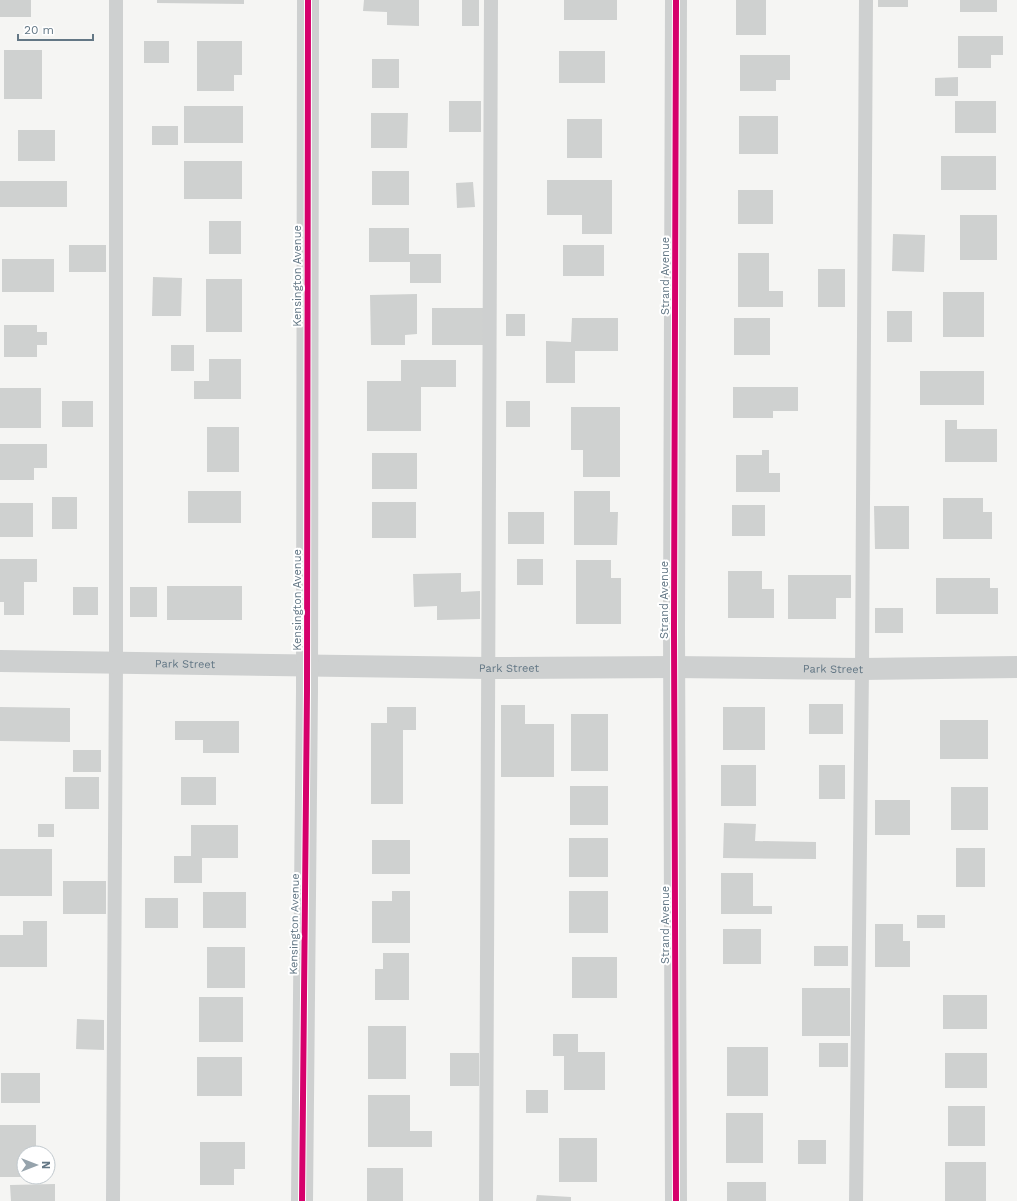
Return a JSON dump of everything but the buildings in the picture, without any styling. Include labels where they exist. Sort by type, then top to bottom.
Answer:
[{"type":"street","name":"Kensington Avenue","points":[[302,1201],[307,665],[308,0]]},
{"type":"street","name":"Strand Avenue","points":[[676,0],[674,667],[676,1201]]},
{"type":"street","name":"Park Street","points":[[0,661],[488,668],[674,667],[862,669],[1017,667]]},
{"type":"lane","points":[[113,1201],[116,662],[116,0]]},
{"type":"lane","points":[[486,1201],[491,0]]},
{"type":"lane","points":[[856,1201],[862,669],[866,0]]},
{"type":"cycle path","points":[[302,1201],[307,691],[308,0]]},
{"type":"cycle path","points":[[676,0],[674,629],[676,1201]]}]
